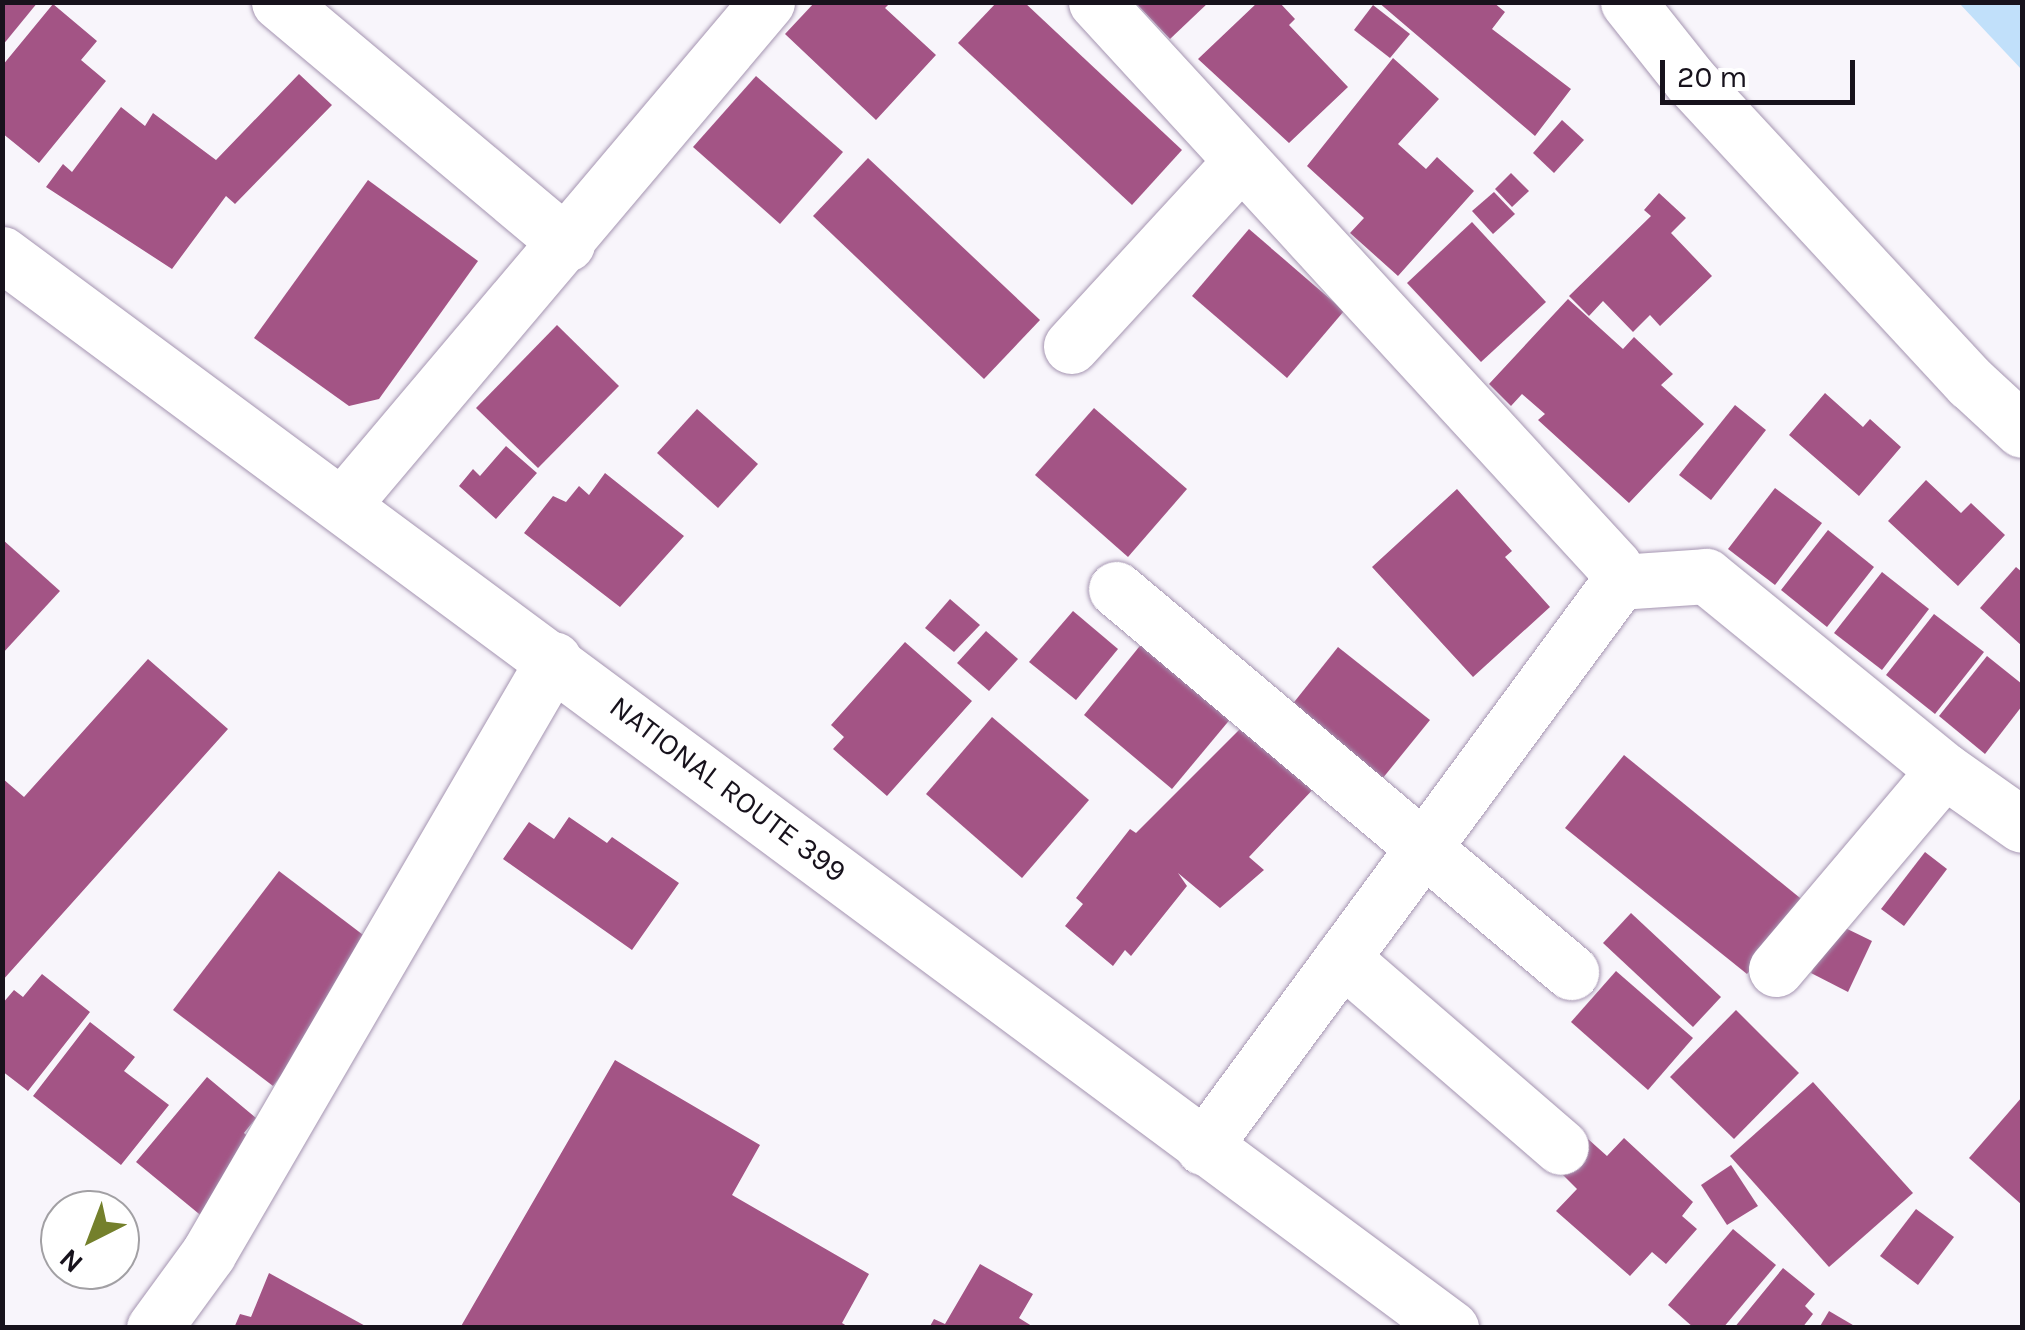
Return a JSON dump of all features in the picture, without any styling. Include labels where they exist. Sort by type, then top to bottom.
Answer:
[{"type":"main road","points":[[279,2],[567,244]]},
{"type":"main road","points":[[343,504],[567,244],[767,2]]},
{"type":"main road","points":[[1096,2],[1614,566],[1619,582]]},
{"type":"main road","points":[[1628,2],[1730,124],[1970,383],[2022,430]]},
{"type":"main road","points":[[1071,346],[1240,160]]},
{"type":"main road","name":"NATIONAL ROUTE 399","points":[[2,254],[554,659],[1203,1147],[1451,1328]]},
{"type":"main road","points":[[1203,1147],[1619,582],[1706,576],[1944,770],[2022,825]]},
{"type":"main road","points":[[1116,589],[1571,972]]},
{"type":"main road","points":[[154,1328],[208,1254],[554,659]]},
{"type":"main road","points":[[1776,970],[1944,770]]},
{"type":"main road","points":[[1342,958],[1561,1147]]},
{"type":"water","points":[[1959,3],[2022,3],[2022,70]]},
{"type":"building","points":[[2,2],[38,2],[2,46]]},
{"type":"building","points":[[815,2],[891,2],[885,8],[936,55],[876,120],[785,34]]},
{"type":"building","points":[[997,2],[1024,2],[1182,150],[1132,205],[958,43]]},
{"type":"building","points":[[1135,2],[1209,2],[1170,39]]},
{"type":"building","points":[[1258,2],[1279,2],[1295,19],[1289,25],[1348,87],[1289,143],[1198,59]]},
{"type":"building","points":[[1378,2],[1493,2],[1505,12],[1492,29],[1571,89],[1535,136]]},
{"type":"building","points":[[53,4],[97,41],[81,60],[106,81],[39,163],[2,133],[2,66]]},
{"type":"building","points":[[1373,5],[1410,34],[1390,58],[1354,30]]},
{"type":"building","points":[[1393,58],[1439,99],[1398,144],[1426,169],[1437,157],[1474,191],[1398,276],[1350,233],[1364,218],[1307,166]]},
{"type":"building","points":[[299,74],[332,105],[235,204],[226,196],[172,269],[46,187],[63,164],[72,172],[121,107],[145,126],[153,113],[216,160]]},
{"type":"building","points":[[756,76],[843,152],[780,224],[693,147]]},
{"type":"building","points":[[1562,120],[1584,140],[1554,173],[1533,153]]},
{"type":"building","points":[[868,158],[1040,320],[984,379],[813,216]]},
{"type":"building","points":[[1511,173],[1529,191],[1512,207],[1495,189]]},
{"type":"building","points":[[368,180],[478,261],[379,399],[349,406],[254,338]]},
{"type":"building","points":[[1494,192],[1515,214],[1493,234],[1472,211]]},
{"type":"building","points":[[1659,193],[1686,218],[1671,233],[1712,276],[1660,326],[1650,315],[1633,332],[1603,301],[1589,316],[1569,296],[1651,216],[1644,210]]},
{"type":"building","points":[[1472,222],[1546,302],[1481,362],[1407,283]]},
{"type":"building","points":[[1249,229],[1344,311],[1287,378],[1192,296]]},
{"type":"building","points":[[1568,299],[1623,349],[1634,337],[1673,374],[1661,385],[1704,424],[1629,503],[1538,420],[1545,414],[1522,394],[1511,406],[1489,384]]},
{"type":"building","points":[[557,325],[619,386],[538,468],[476,408]]},
{"type":"building","points":[[1825,393],[1863,427],[1870,419],[1901,447],[1859,496],[1789,435]]},
{"type":"building","points":[[1735,405],[1766,430],[1711,500],[1679,475]]},
{"type":"building","points":[[1094,408],[1187,489],[1128,557],[1035,475]]},
{"type":"building","points":[[697,409],[758,464],[718,508],[657,453]]},
{"type":"building","points":[[506,446],[537,473],[496,519],[459,486],[473,469],[480,476]]},
{"type":"building","points":[[605,473],[684,536],[620,607],[524,533],[553,496],[566,502],[579,486],[589,495]]},
{"type":"building","points":[[1926,480],[1961,513],[1971,503],[2005,535],[1958,586],[1888,521]]},
{"type":"building","points":[[1775,488],[1822,523],[1775,585],[1728,549]]},
{"type":"building","points":[[1457,489],[1512,551],[1505,557],[1550,607],[1473,677],[1372,567]]},
{"type":"building","points":[[1828,530],[1874,567],[1827,627],[1781,590]]},
{"type":"building","points":[[2,539],[60,591],[2,654]]},
{"type":"building","points":[[2016,567],[2022,572],[2022,646],[1980,608]]},
{"type":"building","points":[[1882,572],[1929,609],[1882,670],[1834,633]]},
{"type":"building","points":[[950,599],[980,625],[954,652],[925,628]]},
{"type":"building","points":[[1073,611],[1118,649],[1076,700],[1029,662]]},
{"type":"building","points":[[1934,614],[1984,652],[1935,714],[1886,675]]},
{"type":"building","points":[[986,631],[1018,659],[989,691],[957,663]]},
{"type":"building","points":[[905,642],[972,701],[887,796],[833,749],[844,737],[831,725]]},
{"type":"building","points":[[1143,642],[1232,717],[1172,789],[1084,715]]},
{"type":"building","points":[[1338,647],[1430,720],[1378,784],[1287,711]]},
{"type":"building","points":[[1987,656],[2022,684],[2022,706],[1985,754],[1939,716]]},
{"type":"building","points":[[148,659],[228,729],[2,981],[2,778],[24,797]]},
{"type":"building","points":[[992,717],[1089,800],[1022,878],[926,794]]},
{"type":"building","points":[[1252,717],[1318,784],[1249,857],[1264,870],[1220,908],[1178,873],[1187,886],[1131,956],[1125,950],[1113,966],[1065,926],[1083,904],[1076,898],[1130,829],[1136,833]]},
{"type":"building","points":[[1624,755],[1805,902],[1747,974],[1565,828]]},
{"type":"building","points":[[569,817],[607,843],[612,837],[679,883],[632,950],[503,859],[529,822],[554,839]]},
{"type":"building","points":[[1925,852],[1947,869],[1904,926],[1881,909]]},
{"type":"building","points":[[279,871],[379,947],[273,1086],[173,1010]]},
{"type":"building","points":[[1631,913],[1721,997],[1693,1027],[1603,943]]},
{"type":"building","points":[[1835,923],[1872,941],[1848,992],[1811,973]]},
{"type":"building","points":[[1616,971],[1693,1038],[1648,1090],[1571,1022]]},
{"type":"building","points":[[42,974],[90,1012],[28,1091],[2,1071],[2,1004],[14,990],[23,997]]},
{"type":"building","points":[[1736,1010],[1799,1073],[1734,1139],[1670,1077]]},
{"type":"building","points":[[90,1022],[135,1057],[124,1071],[169,1105],[121,1165],[33,1096]]},
{"type":"building","points":[[615,1060],[760,1145],[732,1195],[869,1274],[842,1323],[850,1328],[460,1328]]},
{"type":"building","points":[[207,1077],[256,1118],[244,1133],[262,1149],[204,1218],[136,1162]]},
{"type":"building","points":[[1813,1082],[1913,1193],[1829,1267],[1730,1156]]},
{"type":"building","points":[[2022,1097],[2022,1205],[1969,1158]]},
{"type":"building","points":[[1624,1138],[1693,1202],[1682,1216],[1697,1229],[1666,1264],[1652,1252],[1630,1276],[1556,1211],[1577,1189],[1559,1171],[1588,1139],[1607,1156]]},
{"type":"building","points":[[1731,1165],[1758,1206],[1727,1225],[1701,1185]]},
{"type":"building","points":[[1916,1209],[1954,1237],[1918,1285],[1880,1256]]},
{"type":"building","points":[[1733,1229],[1776,1265],[1723,1328],[1694,1328],[1668,1305]]},
{"type":"building","points":[[980,1264],[1033,1294],[1019,1318],[1035,1328],[929,1328],[934,1319],[945,1324]]},
{"type":"building","points":[[1783,1268],[1815,1294],[1805,1306],[1813,1314],[1802,1328],[1734,1328]]},
{"type":"building","points":[[269,1273],[369,1328],[234,1328],[240,1314],[251,1317]]},
{"type":"building","points":[[1829,1311],[1858,1328],[1819,1328]]}]
